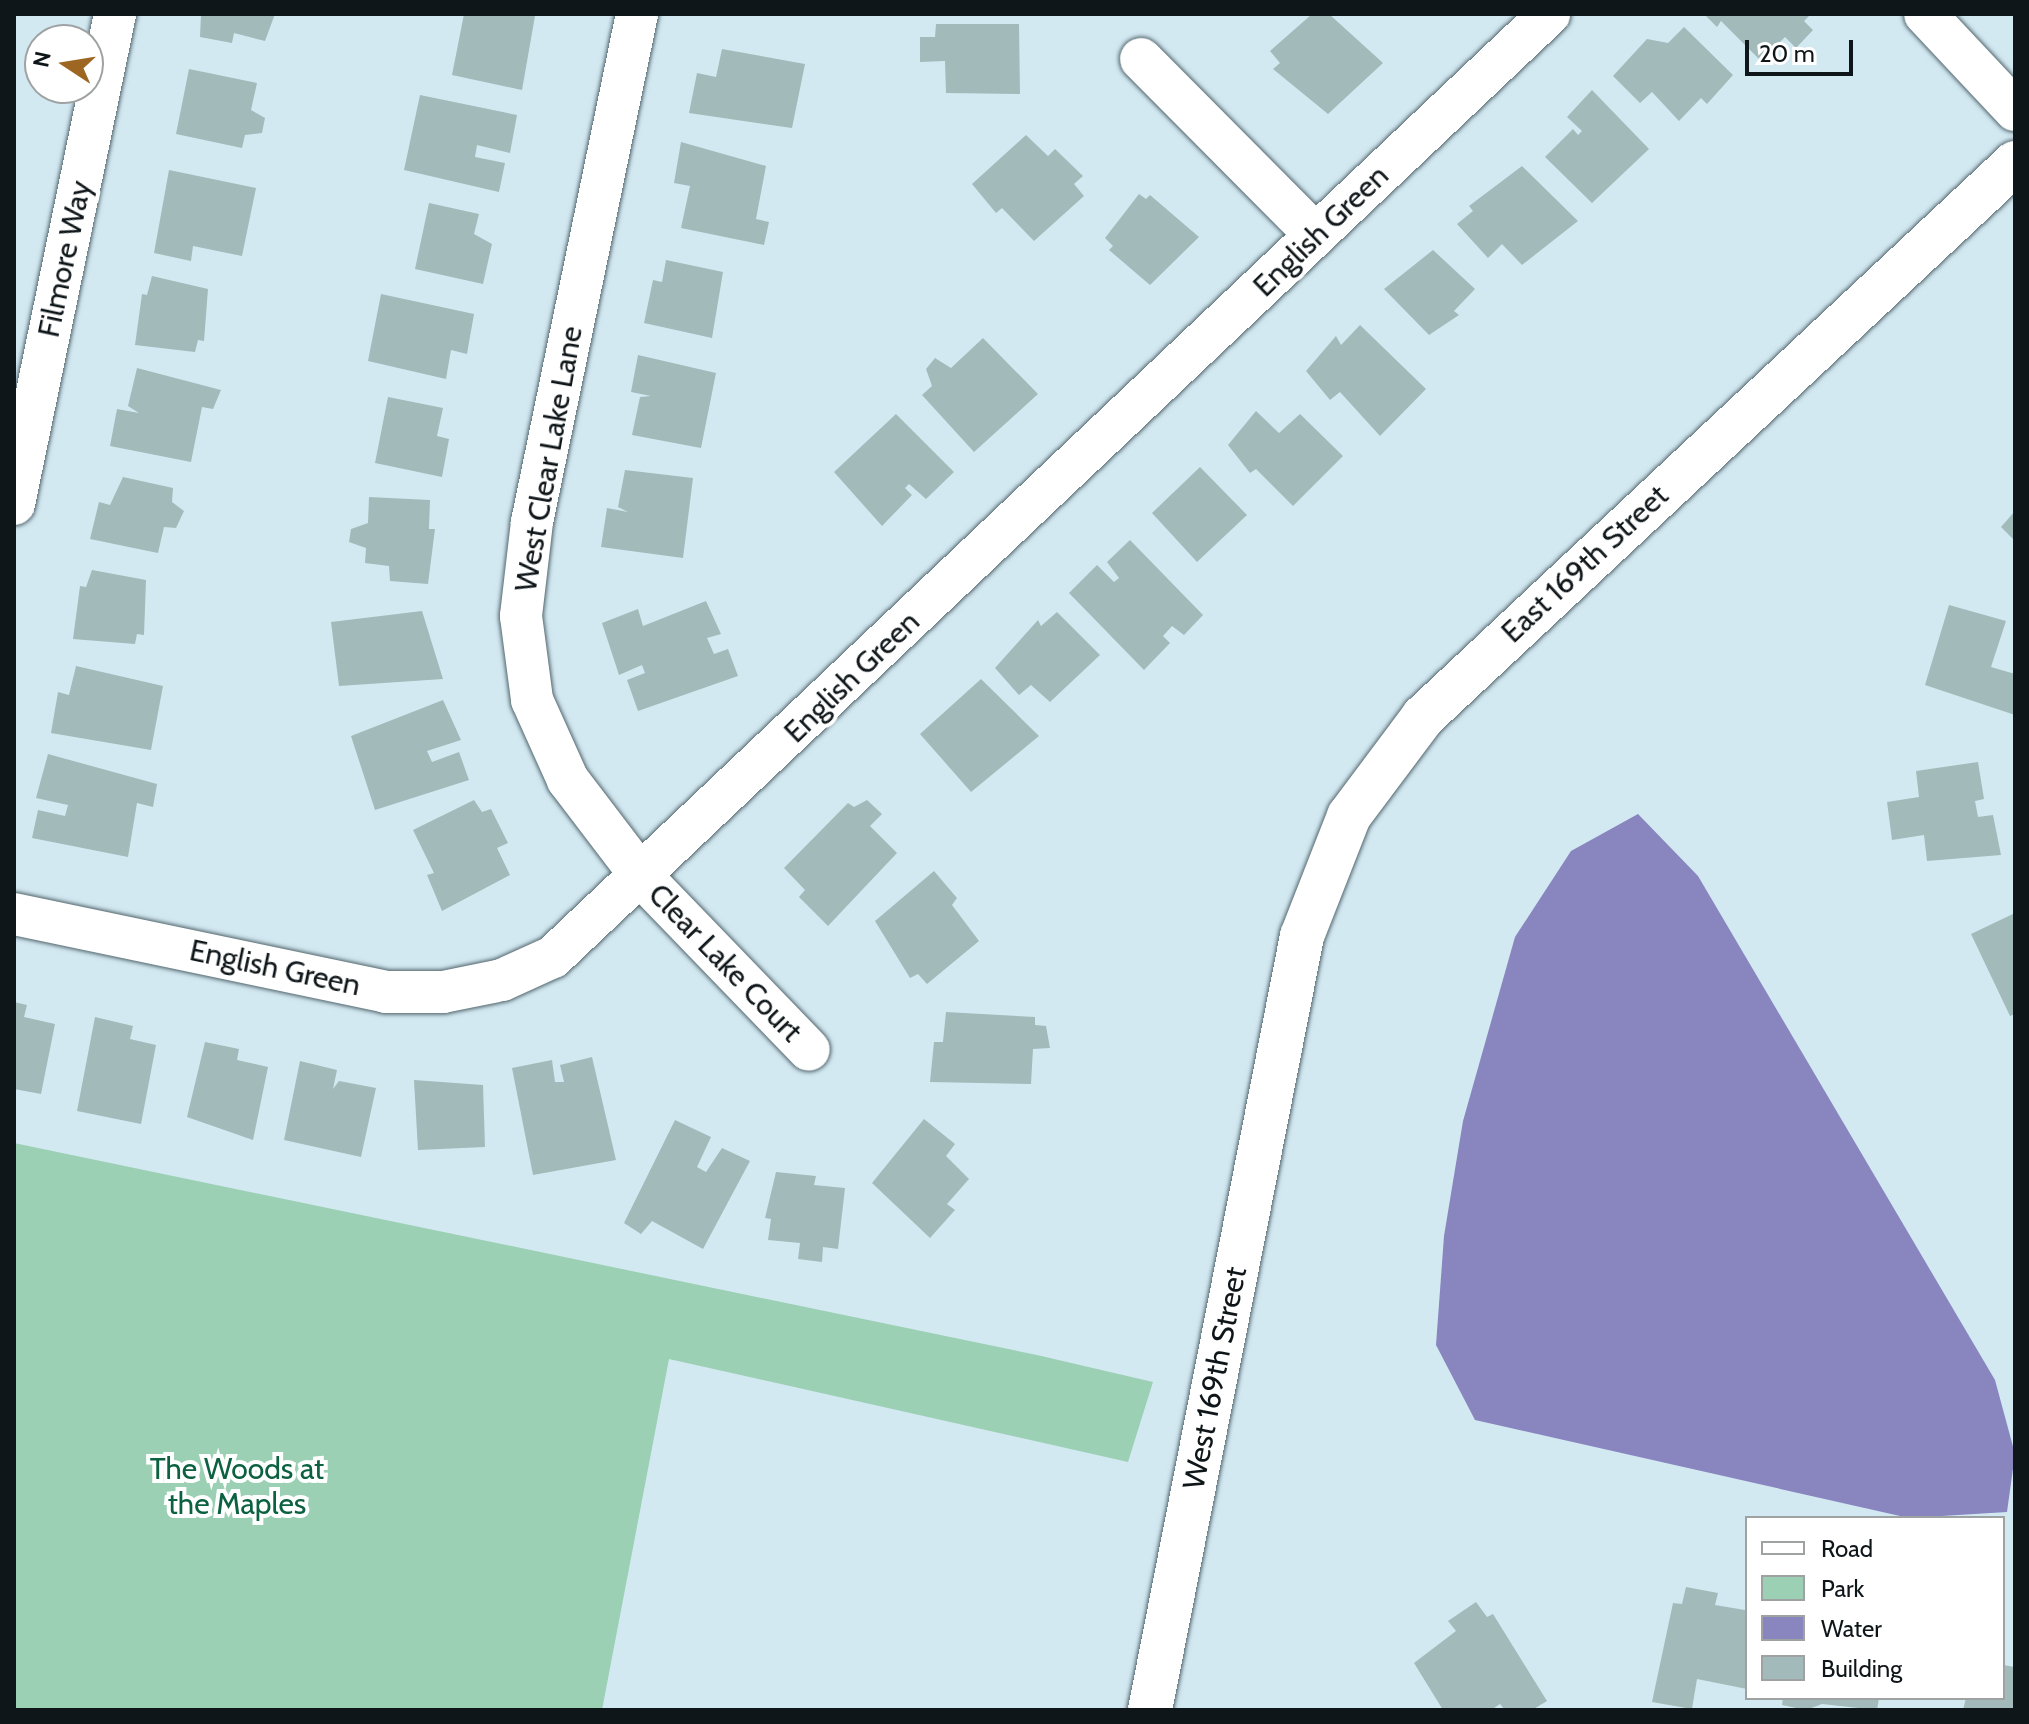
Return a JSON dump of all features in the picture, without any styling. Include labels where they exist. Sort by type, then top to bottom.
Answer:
[{"type":"street","name":"Filmore Way","points":[[14,504],[115,14]]},
{"type":"street","name":"West Clear Lake Lane","points":[[637,14],[532,522],[521,616],[532,700],[568,780],[642,877]]},
{"type":"street","name":"English Green","points":[[14,914],[386,992],[443,992],[502,980],[553,957],[642,877],[1549,14]]},
{"type":"street","points":[[1925,14],[2015,110]]},
{"type":"street","points":[[1141,59],[1316,235]]},
{"type":"street","name":"East 169th Street","points":[[1280,1046],[1319,882],[1349,816],[1382,765],[1602,546],[2015,163]]},
{"type":"street","name":"Clear Lake Court","points":[[642,877],[809,1050]]},
{"type":"street","name":"West 169th Street","points":[[1150,1710],[1280,1046]]},
{"type":"green space","name":"The Woods at the Maples","points":[[14,1143],[1037,1355],[1153,1382],[1128,1462],[669,1359],[602,1710],[14,1710]]},
{"type":"water","points":[[1638,814],[1698,876],[1995,1380],[2015,1454],[2007,1512],[1900,1516],[1475,1420],[1436,1345],[1444,1236],[1463,1121],[1515,937],[1571,851]]},
{"type":"building","points":[[201,14],[275,14],[265,41],[234,33],[232,43],[200,37]]},
{"type":"building","points":[[464,14],[535,16],[522,90],[452,75]]},
{"type":"building","points":[[1312,14],[1329,14],[1383,63],[1328,114],[1273,69],[1280,63],[1270,51]]},
{"type":"building","points":[[1704,14],[1811,14],[1804,21],[1813,30],[1796,48],[1785,37],[1761,61],[1721,21],[1717,27]]},
{"type":"building","points":[[936,24],[1019,24],[1020,94],[946,93],[945,61],[920,62],[920,37],[935,37]]},
{"type":"building","points":[[1684,27],[1733,75],[1707,104],[1701,98],[1679,121],[1652,92],[1640,103],[1613,76],[1647,39],[1668,43]]},
{"type":"building","points":[[722,49],[805,64],[792,128],[689,113],[697,73],[716,77]]},
{"type":"building","points":[[189,69],[257,83],[251,110],[265,118],[262,133],[245,135],[242,148],[176,134]]},
{"type":"building","points":[[1592,90],[1649,149],[1592,203],[1545,157],[1573,129],[1578,135],[1582,131],[1567,117]]},
{"type":"building","points":[[420,95],[517,115],[510,153],[477,145],[475,157],[505,163],[499,192],[404,170]]},
{"type":"building","points":[[1026,135],[1048,156],[1055,149],[1083,176],[1074,184],[1084,196],[1034,241],[1002,208],[996,213],[972,184]]},
{"type":"building","points":[[681,142],[766,166],[756,219],[769,222],[764,245],[681,228],[690,186],[674,183]]},
{"type":"building","points":[[1522,166],[1578,221],[1522,265],[1502,244],[1488,258],[1457,224],[1473,211],[1469,206]]},
{"type":"building","points":[[169,170],[256,188],[242,256],[193,246],[191,261],[154,253]]},
{"type":"building","points":[[1139,194],[1146,199],[1150,195],[1199,237],[1150,285],[1109,250],[1113,246],[1105,238]]},
{"type":"building","points":[[429,203],[479,214],[474,234],[492,244],[483,284],[415,269]]},
{"type":"building","points":[[1433,250],[1475,289],[1454,311],[1459,315],[1429,335],[1384,289]]},
{"type":"building","points":[[666,260],[723,272],[712,338],[644,323],[653,280],[662,282]]},
{"type":"building","points":[[152,276],[208,289],[204,341],[198,340],[195,352],[135,345],[142,294],[147,295]]},
{"type":"building","points":[[381,294],[474,314],[467,354],[451,350],[446,379],[368,361]]},
{"type":"building","points":[[1360,325],[1426,389],[1380,436],[1340,392],[1330,400],[1306,371],[1336,336],[1341,345]]},
{"type":"building","points":[[983,338],[1038,394],[974,452],[922,395],[932,386],[926,369],[935,358],[951,368]]},
{"type":"building","points":[[638,355],[716,373],[701,448],[632,435],[640,397],[651,396],[631,392]]},
{"type":"building","points":[[137,368],[221,390],[213,409],[202,407],[191,462],[110,446],[117,409],[139,413],[128,406]]},
{"type":"building","points":[[388,397],[443,408],[437,436],[449,439],[442,477],[375,463]]},
{"type":"building","points":[[1256,411],[1279,433],[1300,414],[1343,456],[1293,506],[1256,469],[1250,473],[1228,445]]},
{"type":"building","points":[[896,414],[954,472],[926,499],[909,484],[905,488],[912,495],[882,526],[834,472]]},
{"type":"building","points":[[1200,467],[1247,515],[1197,562],[1152,513]]},
{"type":"building","points":[[625,470],[693,478],[683,558],[601,547],[607,508],[628,512],[618,507]]},
{"type":"building","points":[[123,477],[173,488],[172,502],[184,511],[176,528],[164,527],[158,553],[90,539],[99,502],[110,505]]},
{"type":"building","points":[[369,497],[430,500],[429,529],[435,529],[428,584],[390,581],[389,566],[365,563],[366,548],[349,542],[351,529],[368,523]]},
{"type":"building","points":[[2015,511],[2015,541],[2001,527]]},
{"type":"building","points":[[1130,540],[1203,615],[1184,635],[1172,626],[1163,636],[1170,643],[1144,670],[1069,593],[1097,565],[1114,582],[1119,578],[1107,562]]},
{"type":"building","points":[[92,570],[146,580],[144,635],[137,634],[135,644],[73,639],[80,586],[86,587]]},
{"type":"building","points":[[706,601],[721,634],[707,638],[714,654],[728,649],[738,676],[638,711],[627,680],[645,673],[642,665],[619,675],[602,623],[638,609],[643,626]]},
{"type":"building","points":[[1949,605],[2006,621],[1991,667],[2015,674],[2015,715],[1925,685]]},
{"type":"building","points":[[422,611],[443,679],[339,686],[331,622]]},
{"type":"building","points":[[1057,612],[1100,655],[1050,702],[1031,685],[1019,695],[995,668],[1038,620],[1041,626]]},
{"type":"building","points":[[76,666],[163,686],[151,750],[51,733],[58,692],[69,695]]},
{"type":"building","points":[[981,679],[1039,736],[971,792],[920,734]]},
{"type":"building","points":[[443,700],[461,740],[427,751],[432,762],[459,752],[469,780],[375,810],[351,736]]},
{"type":"building","points":[[48,754],[157,784],[153,807],[137,803],[128,857],[32,838],[38,810],[65,816],[68,805],[36,798]]},
{"type":"building","points":[[1978,762],[1984,799],[1975,801],[1978,817],[1993,815],[2001,855],[1927,861],[1924,835],[1892,840],[1887,802],[1919,797],[1916,771]]},
{"type":"building","points":[[474,800],[482,812],[491,809],[508,843],[497,848],[510,875],[442,911],[427,875],[434,873],[413,830]]},
{"type":"building","points":[[867,800],[882,814],[870,826],[897,853],[828,926],[799,897],[805,890],[784,868],[848,803],[854,807]]},
{"type":"building","points":[[934,871],[957,898],[952,905],[979,941],[927,984],[918,974],[910,978],[875,921]]},
{"type":"building","points":[[2015,913],[2015,1014],[2010,1016],[1971,934]]},
{"type":"building","points":[[14,1002],[27,1005],[24,1017],[55,1024],[41,1094],[14,1089]]},
{"type":"building","points":[[946,1012],[1035,1017],[1035,1025],[1046,1026],[1050,1048],[1033,1049],[1031,1084],[930,1082],[934,1042],[943,1042]]},
{"type":"building","points":[[95,1017],[133,1026],[130,1039],[156,1045],[141,1124],[77,1111]]},
{"type":"building","points":[[205,1042],[239,1049],[237,1060],[268,1067],[253,1140],[187,1117]]},
{"type":"building","points":[[592,1057],[616,1160],[533,1175],[512,1068],[552,1060],[555,1082],[564,1082],[560,1065]]},
{"type":"building","points":[[300,1061],[337,1070],[333,1089],[339,1081],[376,1088],[361,1157],[284,1140]]},
{"type":"building","points":[[414,1080],[483,1085],[485,1147],[418,1150]]},
{"type":"building","points":[[924,1119],[955,1144],[946,1156],[969,1179],[947,1204],[955,1210],[930,1238],[872,1183]]},
{"type":"building","points":[[675,1120],[711,1137],[697,1167],[706,1172],[722,1148],[750,1161],[703,1249],[652,1221],[641,1234],[624,1223]]},
{"type":"building","points":[[776,1172],[816,1176],[814,1185],[845,1188],[838,1249],[823,1247],[822,1262],[798,1259],[800,1243],[768,1240],[771,1219],[765,1218]]},
{"type":"building","points":[[1686,1587],[1718,1593],[1715,1605],[1745,1610],[1745,1689],[1697,1679],[1692,1709],[1652,1702],[1673,1603],[1682,1604]]},
{"type":"building","points":[[1476,1602],[1487,1617],[1493,1614],[1547,1701],[1532,1710],[1505,1710],[1500,1704],[1491,1710],[1443,1710],[1414,1663],[1456,1631],[1448,1621]]},
{"type":"building","points":[[2005,1665],[2015,1667],[2015,1710],[1963,1710],[1966,1700],[2005,1700]]},
{"type":"building","points":[[1783,1700],[1879,1700],[1877,1710],[1822,1704],[1806,1710],[1782,1705]]}]
